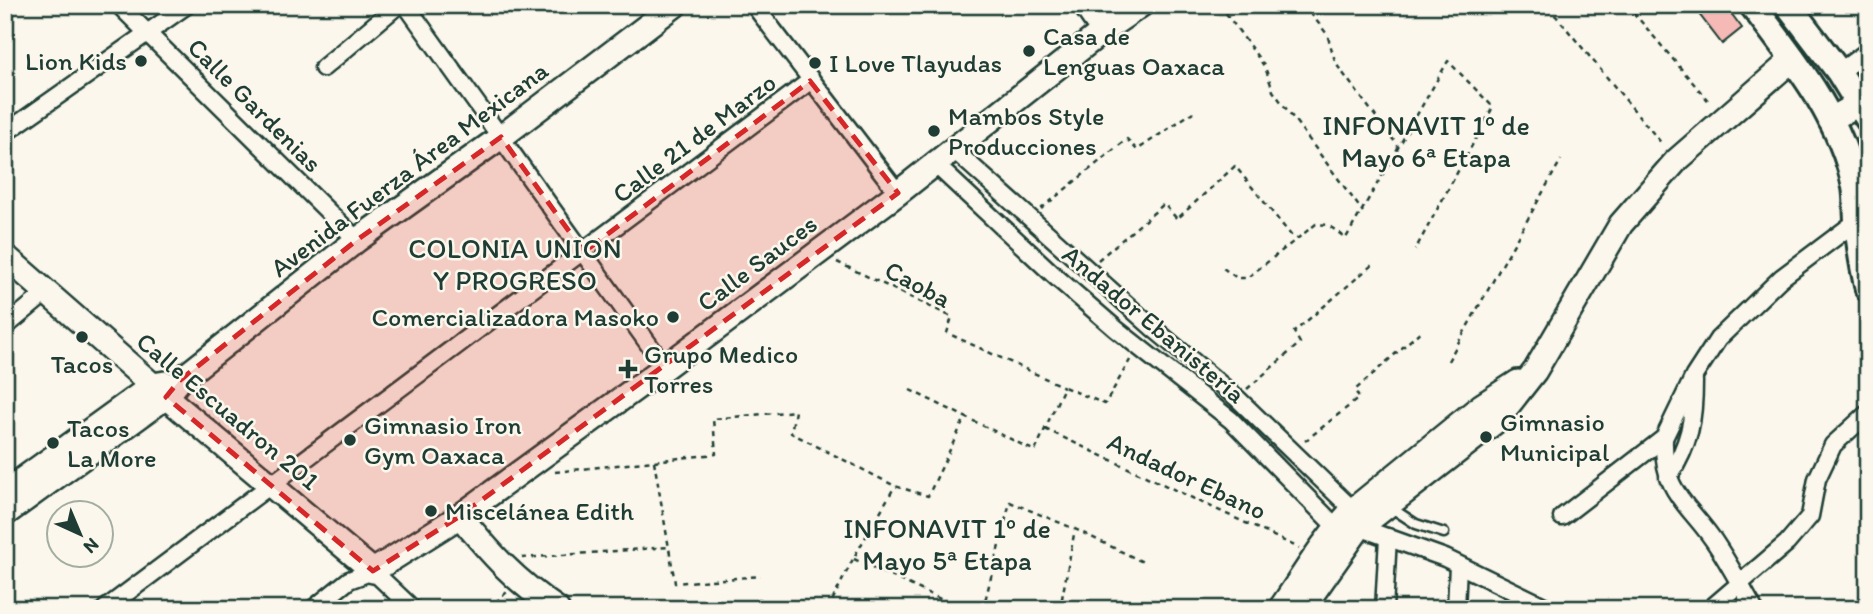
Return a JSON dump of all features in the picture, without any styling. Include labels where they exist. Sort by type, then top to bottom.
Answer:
[{"type":"main road","points":[[1752,5],[1793,59],[1840,141],[1855,188],[1857,221],[1868,289]]},
{"type":"main road","points":[[1788,5],[1839,72],[1864,111]]},
{"type":"street","name":"Calle Gardenias","points":[[120,5],[357,240]]},
{"type":"street","points":[[7,129],[187,5]]},
{"type":"street","points":[[323,68],[398,5]]},
{"type":"street","points":[[406,5],[665,368]]},
{"type":"street","name":"Avenida Fuerza Área Mexicana","points":[[5,514],[357,240],[501,137],[675,5]]},
{"type":"street","points":[[754,5],[898,193]]},
{"type":"street","points":[[1085,5],[1103,31]]},
{"type":"street","name":"Calle Sauces","points":[[313,609],[349,580],[373,571],[460,516],[665,368],[898,193],[1136,7]]},
{"type":"street","points":[[1839,72],[1868,51]]},
{"type":"street","points":[[1293,605],[1315,555],[1348,521],[1382,498],[1481,406],[1535,371],[1621,223],[1676,162],[1793,59]]},
{"type":"street","name":"Calle 21 de Marzo","points":[[104,609],[810,81]]},
{"type":"street","points":[[1830,120],[1864,111]]},
{"type":"street","name":"Andador Ebanistería","points":[[944,157],[1030,218],[1237,398],[1292,452],[1348,521]]},
{"type":"street","name":"Andador Ebanistería","points":[[944,157],[1056,277],[1137,346],[1231,420],[1348,521],[1458,565],[1535,605],[1550,609]]},
{"type":"street","points":[[1754,609],[1718,545],[1680,500],[1668,478],[1664,438],[1694,376],[1718,339],[1781,278],[1857,221]]},
{"type":"street","name":"Calle Escuadron 201","points":[[5,256],[166,388],[269,484],[373,571],[413,609]]},
{"type":"street","points":[[5,327],[47,292]]},
{"type":"street","points":[[1668,478],[1685,447],[1694,415],[1694,376]]},
{"type":"street","name":"Avenida Fuerza Área Mexicana","points":[[5,492],[166,388]]},
{"type":"street","points":[[1710,609],[1787,543],[1810,516],[1817,479],[1833,445],[1868,413]]},
{"type":"street","points":[[1562,517],[1664,438]]},
{"type":"street","points":[[460,516],[496,560],[557,609]]},
{"type":"street","points":[[1293,605],[1348,521]]},
{"type":"street","points":[[1384,609],[1388,537]]},
{"type":"street","points":[[1456,609],[1458,565]]},
{"type":"lane","points":[[1382,498],[1409,520],[1444,533]]},
{"type":"path","points":[[1220,5],[1265,67],[1273,92],[1363,212]]},
{"type":"path","points":[[1304,5],[1326,34],[1336,64],[1398,146]]},
{"type":"path","points":[[1537,5],[1556,16],[1676,162]]},
{"type":"path","points":[[1627,5],[1724,120]]},
{"type":"path","points":[[1223,268],[1237,278],[1247,278],[1316,224],[1328,225],[1346,238],[1448,61],[1493,107],[1415,250]]},
{"type":"path","points":[[1030,218],[1127,139],[1138,150],[1193,112]]},
{"type":"path","points":[[1448,362],[1561,160]]},
{"type":"path","points":[[1087,269],[1164,204],[1177,219],[1234,166],[1294,239]]},
{"type":"path","name":"Caoba","points":[[817,253],[952,317],[947,334],[1064,387]]},
{"type":"path","points":[[1237,398],[1300,343],[1294,332],[1372,265]]},
{"type":"path","points":[[1292,452],[1359,398],[1355,390],[1422,330]]},
{"type":"path","points":[[910,390],[1035,451],[1064,387],[1105,404],[1137,346]]},
{"type":"path","points":[[552,472],[716,454],[713,419],[795,411],[791,433],[895,486],[928,496],[965,418]]},
{"type":"path","name":"Andador Ebano","points":[[1045,429],[1315,555]]},
{"type":"path","points":[[654,460],[675,583],[761,576]]},
{"type":"path","points":[[828,609],[895,486]]},
{"type":"path","points":[[983,609],[1010,502],[1075,529],[1145,563]]},
{"type":"path","points":[[1060,609],[1075,529]]},
{"type":"path","points":[[496,560],[669,547]]},
{"type":"path","points":[[853,559],[962,609]]},
{"type":"path","points":[[488,609],[520,581]]},
{"type":"path","points":[[759,599],[783,609]]},
{"type":"highlighted area","points":[[810,81],[898,193],[460,516],[373,571],[166,397],[179,381],[357,240],[501,137],[584,252]]},
{"type":"building","points":[[1692,5],[1725,5],[1742,28],[1722,44]]},
{"type":"place","name":"Casa de Lenguas Oaxaca","points":[[1029,51]]},
{"type":"place","name":"Lion Kids","points":[[141,61]]},
{"type":"place","name":"I Love Tlayudas","points":[[815,63]]},
{"type":"place","name":"Mambos Style Producciones","points":[[934,131]]},
{"type":"place","name":"Comercializadora Masoko","points":[[673,317]]},
{"type":"place","name":"Tacos","points":[[82,337]]},
{"type":"place","name":"Grupo Medico Torres","points":[[628,369]]},
{"type":"place","name":"Gimnasio Municipal","points":[[1486,437]]},
{"type":"place","name":"Gimnasio Iron Gym Oaxaca","points":[[350,440]]},
{"type":"place","name":"Tacos La More","points":[[53,443]]},
{"type":"place","name":"Miscelánea Edith","points":[[431,511]]},
{"type":"district","name":"INFONAVIT 1º de Mayo 6ª Etapa","points":[[1426,141]]},
{"type":"district","name":"COLONIA UNION Y PROGRESO","points":[[515,264]]},
{"type":"district","name":"INFONAVIT 1º de Mayo 5ª Etapa","points":[[947,544]]}]
